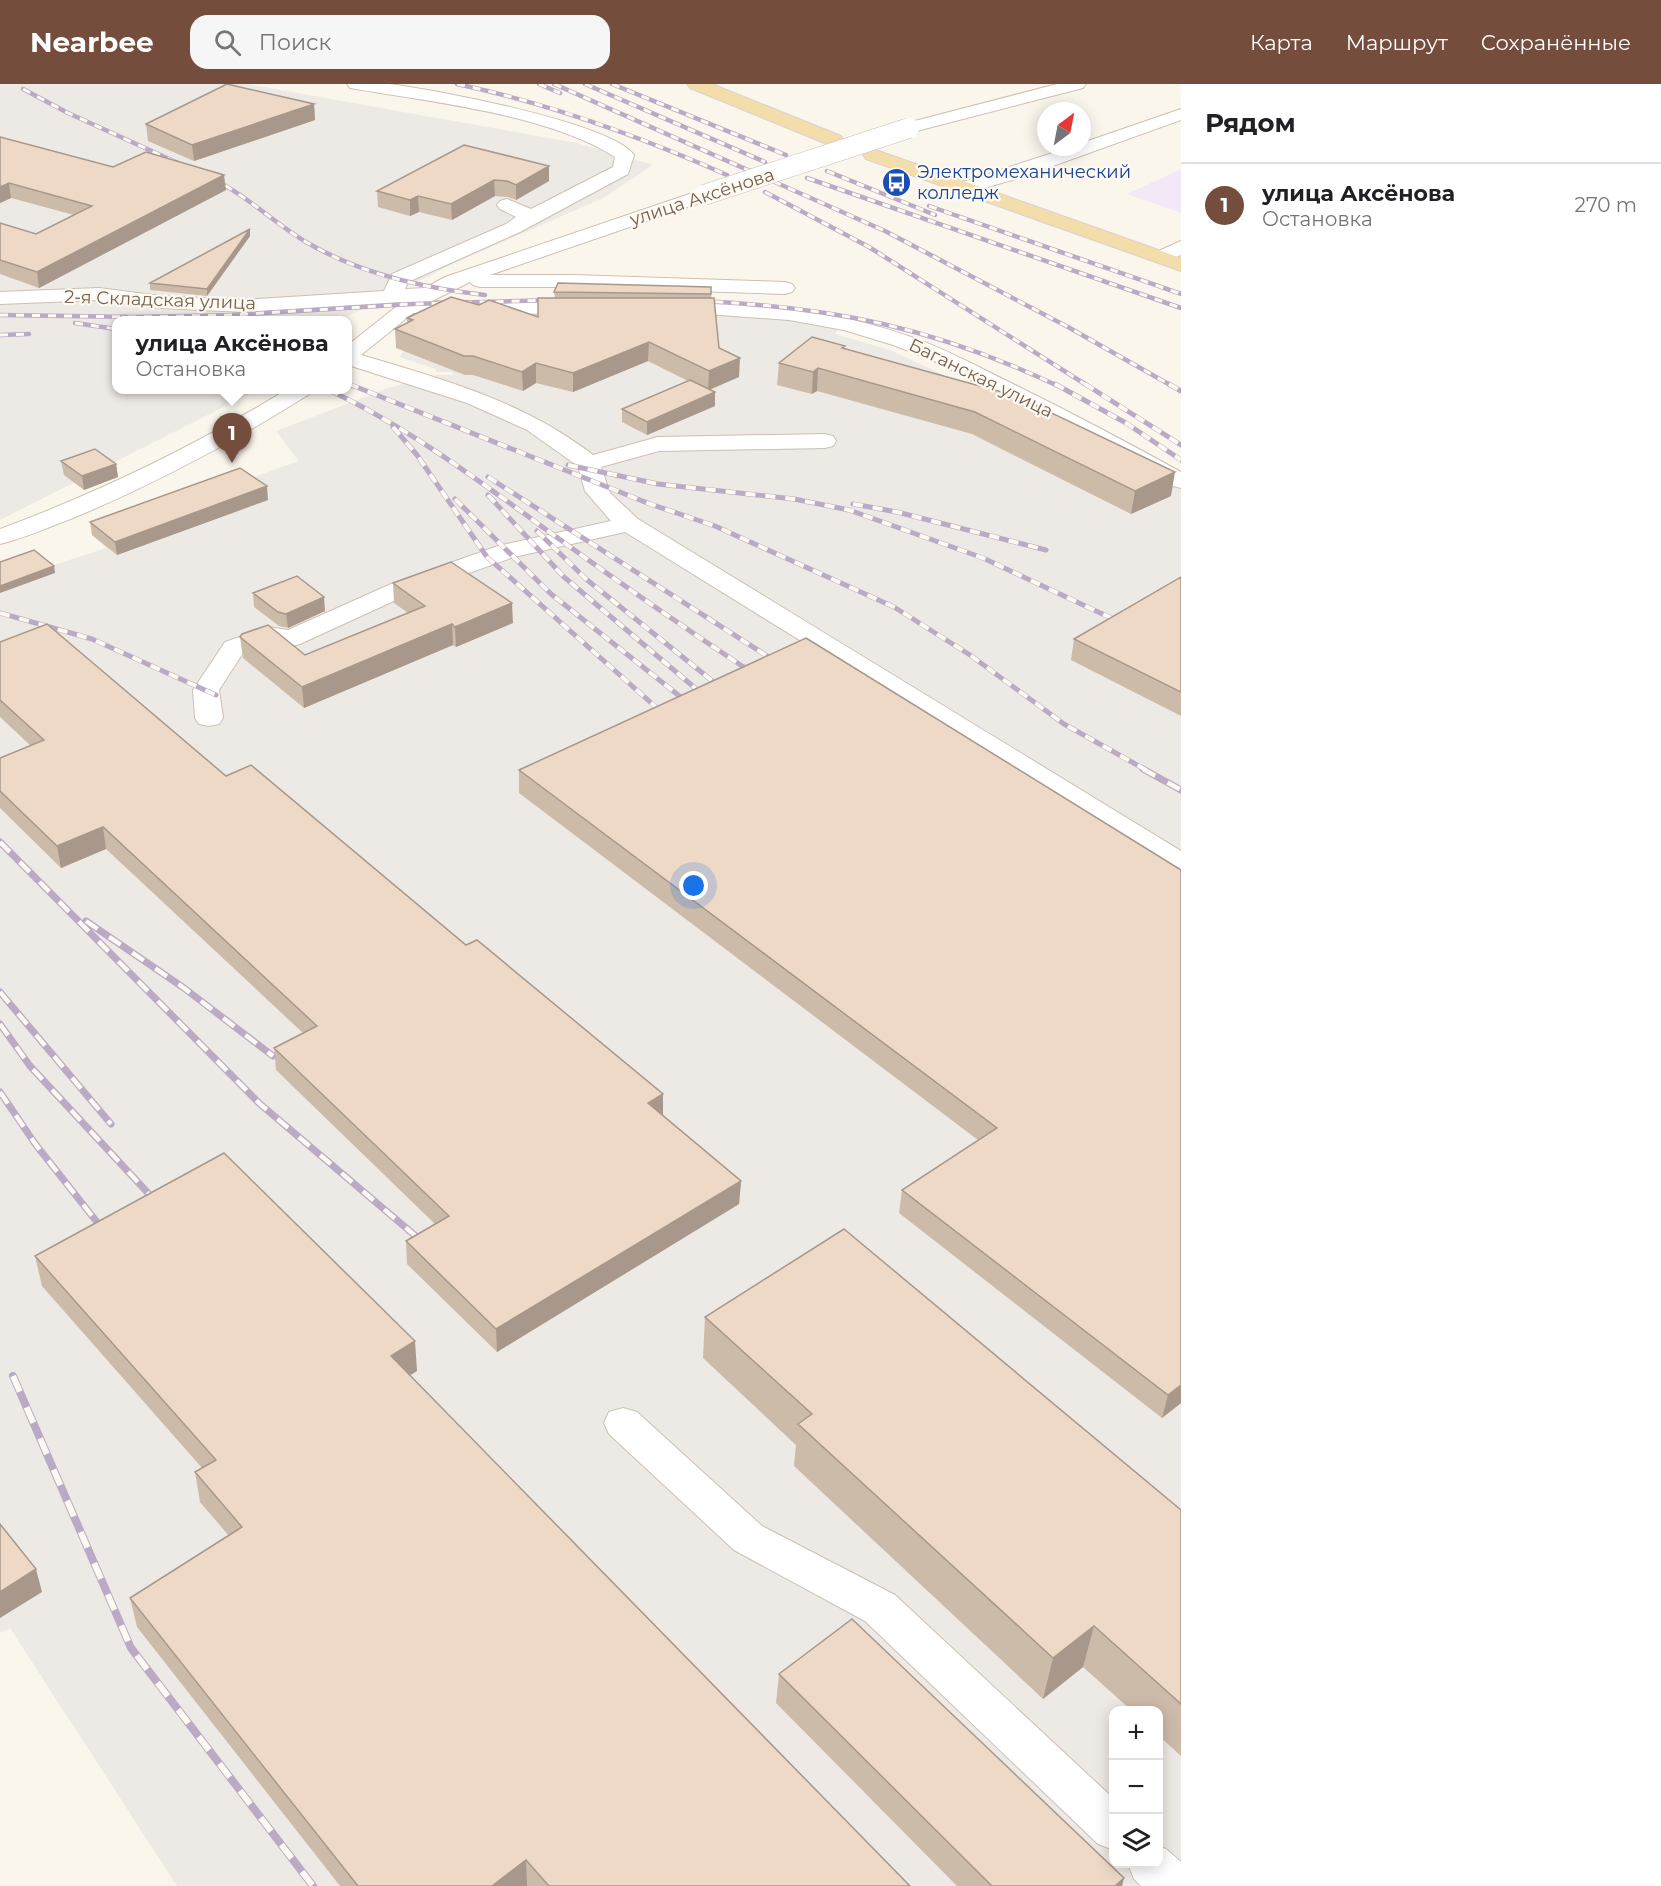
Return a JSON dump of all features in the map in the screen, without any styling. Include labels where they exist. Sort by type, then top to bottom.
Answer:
[{"type":"main road","points":[[696,84],[834,140]]},
{"type":"main road","points":[[873,156],[1181,264]]},
{"type":"street","points":[[352,352],[400,302],[399,278],[513,228],[621,170],[625,155],[609,144],[535,119],[467,102],[356,84]]},
{"type":"street","name":"улица Аксёнова","points":[[427,294],[452,281],[909,128],[1077,84]]},
{"type":"street","points":[[964,188],[1181,114]]},
{"type":"street","points":[[507,205],[524,212],[526,219]]},
{"type":"street","points":[[1161,257],[1181,247]]},
{"type":"street","points":[[452,281],[573,280],[785,288]]},
{"type":"street","name":"2-я Складская улица","points":[[3,297],[99,294],[225,306],[400,302],[427,294]]},
{"type":"street","points":[[400,302],[603,307]]},
{"type":"street","name":"Баганская улица","points":[[649,307],[727,308],[776,312],[831,321],[901,340],[933,353],[1056,414],[1181,481]]},
{"type":"street","points":[[352,357],[420,380],[526,421],[567,443],[589,463],[591,481],[603,501],[629,524],[1181,864]]},
{"type":"street","points":[[0,537],[152,474],[255,419],[294,394]]},
{"type":"street","points":[[589,463],[658,444],[825,441]]},
{"type":"street","points":[[209,718],[206,690],[234,648],[268,635],[291,638],[400,589],[507,550],[629,524]]},
{"type":"street","points":[[623,1423],[748,1538],[880,1608],[1109,1825]]},
{"type":"street","points":[[1155,1868],[1174,1886]]},
{"type":"shaded area","points":[[0,84],[247,84],[577,143],[653,165],[603,198],[455,263],[348,316],[112,316],[112,394],[249,394],[0,520]]},
{"type":"shaded area","points":[[1181,169],[1181,213],[1127,194]]},
{"type":"shaded area","points":[[459,312],[770,315],[840,326],[835,334],[890,350],[1181,485],[1181,1886],[177,1886],[10,1628],[0,1633],[0,570],[48,567],[106,548],[92,535],[299,461],[276,431],[388,388],[436,375],[453,375],[453,372],[436,372],[436,369],[399,357],[404,351],[396,348]]},
{"type":"building","points":[[227,84],[314,104],[192,145],[146,124]]},
{"type":"building","points":[[0,137],[113,167],[146,152],[224,175],[37,272],[0,260],[0,223],[36,234],[92,206],[9,183],[0,187]]},
{"type":"building","points":[[464,145],[549,166],[516,185],[507,181],[494,180],[451,204],[418,196],[410,200],[377,191]]},
{"type":"building","points":[[250,229],[207,289],[150,283]]},
{"type":"building","points":[[558,283],[711,287],[711,294],[554,292]]},
{"type":"building","points":[[451,297],[479,305],[489,300],[538,317],[538,298],[714,298],[719,348],[740,358],[709,371],[649,342],[573,373],[536,363],[522,372],[473,356],[464,356],[395,329],[413,320],[407,318]]},
{"type":"building","points":[[812,337],[845,346],[842,348],[1016,396],[1175,472],[1135,491],[975,412],[818,368],[813,372],[779,363]]},
{"type":"building","points":[[690,380],[715,392],[647,422],[622,409]]},
{"type":"building","points":[[95,449],[116,464],[82,476],[61,461]]},
{"type":"building","points":[[240,468],[267,486],[115,542],[90,522]]},
{"type":"building","points":[[34,550],[54,566],[0,586],[0,562]]},
{"type":"building","points":[[451,562],[512,603],[455,627],[452,624],[302,687],[240,637],[242,634],[268,625],[305,655],[425,606],[393,583]]},
{"type":"building","points":[[297,576],[324,597],[286,614],[278,612],[253,593]]},
{"type":"building","points":[[1181,577],[1181,692],[1074,639]]},
{"type":"building","points":[[47,624],[226,776],[251,765],[466,945],[477,940],[663,1094],[648,1103],[741,1181],[496,1329],[406,1241],[449,1216],[274,1048],[317,1026],[103,827],[57,846],[0,791],[0,758],[44,740],[0,700],[0,642]]},
{"type":"building","points":[[806,638],[1181,870],[1181,1385],[1168,1395],[902,1190],[997,1128],[519,770]]},
{"type":"building","points":[[224,1153],[415,1341],[391,1356],[910,1886],[549,1886],[526,1860],[492,1886],[358,1886],[130,1598],[242,1527],[195,1472],[216,1460],[35,1256]]},
{"type":"building","points":[[844,1229],[1181,1510],[1181,1704],[1094,1626],[1053,1658],[798,1424],[812,1414],[705,1317]]},
{"type":"building","points":[[0,1524],[36,1569],[0,1592]]},
{"type":"building","points":[[852,1619],[1109,1864],[1109,1868],[1113,1868],[1124,1878],[1115,1886],[992,1886],[779,1674]]},
{"type":"railway","points":[[457,84],[526,101],[594,122],[727,175]]},
{"type":"railway","points":[[539,84],[560,93]]},
{"type":"railway","points":[[554,84],[885,231],[1068,327],[1172,386]]},
{"type":"railway","points":[[585,84],[765,162]]},
{"type":"railway","points":[[612,84],[786,155]]},
{"type":"railway","points":[[23,89],[68,113],[178,163]]},
{"type":"railway","points":[[827,171],[935,215]]},
{"type":"railway","points":[[211,178],[236,192],[306,242],[348,263],[415,284],[485,295]]},
{"type":"railway","points":[[807,178],[1181,308]]},
{"type":"railway","points":[[765,192],[869,247],[1088,386]]},
{"type":"railway","points":[[929,206],[1181,294]]},
{"type":"railway","points":[[184,316],[412,304],[555,300]]},
{"type":"railway","points":[[699,301],[795,309],[883,324],[969,349],[1058,386]]},
{"type":"railway","points":[[0,315],[112,317]]},
{"type":"railway","points":[[75,323],[112,328]]},
{"type":"railway","points":[[0,335],[29,334]]},
{"type":"railway","points":[[1055,384],[1126,423],[1181,460]]},
{"type":"railway","points":[[1085,384],[1181,445]]},
{"type":"railway","points":[[1169,384],[1181,391]]},
{"type":"railway","points":[[352,385],[650,504],[715,526],[894,607],[970,655],[1064,724],[1146,770]]},
{"type":"railway","points":[[337,394],[417,439],[630,590],[757,676]]},
{"type":"railway","points":[[393,427],[417,455],[487,557],[667,717]]},
{"type":"railway","points":[[568,465],[658,484],[794,499],[849,510],[983,558],[1126,625]]},
{"type":"railway","points":[[488,477],[781,665]]},
{"type":"railway","points":[[488,495],[564,577],[708,699]]},
{"type":"railway","points":[[455,499],[551,594],[692,706]]},
{"type":"railway","points":[[853,504],[897,512],[1046,550]]},
{"type":"railway","points":[[537,531],[586,579],[726,692]]},
{"type":"railway","points":[[0,613],[92,639],[216,695]]},
{"type":"railway","points":[[1143,769],[1181,790]]},
{"type":"railway","points":[[0,842],[260,1104],[418,1238]]},
{"type":"railway","points":[[86,921],[184,988],[273,1056]]},
{"type":"railway","points":[[0,992],[111,1124]]},
{"type":"railway","points":[[0,1024],[30,1066],[161,1207]]},
{"type":"railway","points":[[0,1092],[36,1145],[108,1236]]},
{"type":"railway","points":[[13,1376],[131,1648],[313,1886]]},
{"type":"place","name":"Электромеханический колледж","points":[[896,182]]},
{"type":"place","name":"улица Аксёнова","points":[[232,463]]}]
